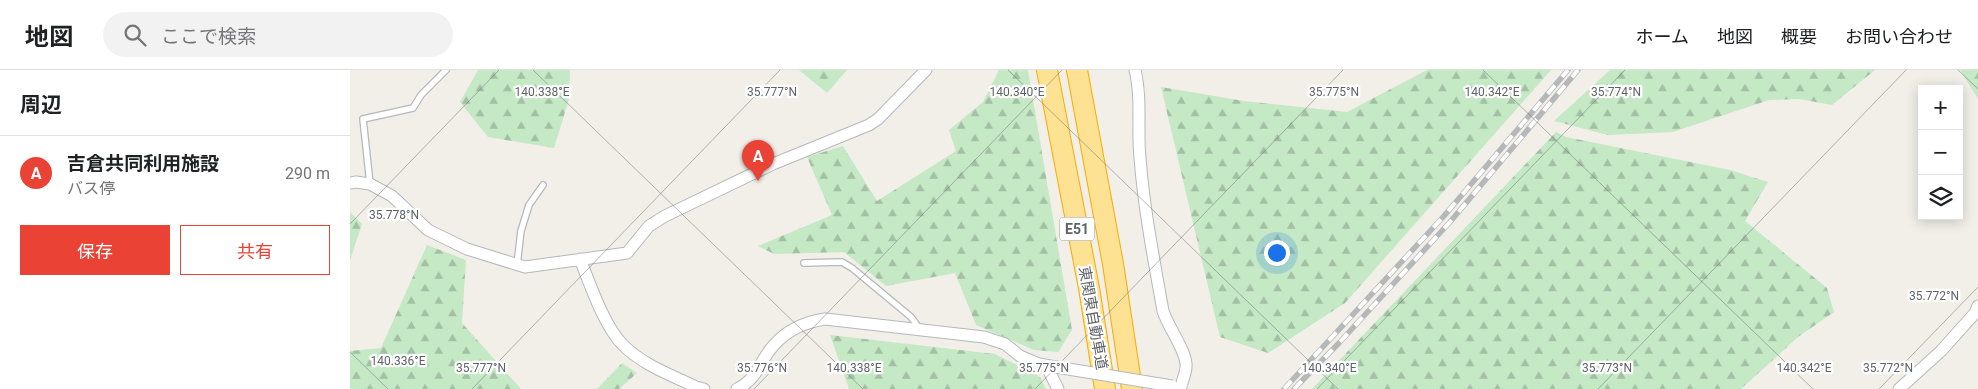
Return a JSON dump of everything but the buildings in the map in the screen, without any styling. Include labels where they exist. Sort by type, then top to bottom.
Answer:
[{"type":"highway","name":"東関東自動車道","points":[[1047,70],[1089,288],[1105,389]]},
{"type":"highway","name":"東関東自動車道","points":[[1077,70],[1113,264],[1132,389]]},
{"type":"street","points":[[350,183],[370,184],[392,196],[428,230],[467,249],[517,265],[525,267],[627,253],[649,226],[665,216],[773,164],[869,125],[878,119],[926,70]]},
{"type":"street","points":[[745,387],[755,376],[773,346],[788,332],[806,322],[825,319],[984,337],[1005,344],[1020,356],[1039,364],[1180,387],[1186,364],[1180,345],[1167,323],[1163,311],[1144,199],[1140,156],[1140,98],[1136,70]]},
{"type":"street","points":[[580,259],[610,325],[623,345],[645,362],[696,387],[704,389]]},
{"type":"street","points":[[1899,389],[1941,351],[1975,313],[1978,306]]},
{"type":"street","points":[[1054,366],[1050,373],[1058,389]]},
{"type":"lane","points":[[370,184],[363,119],[412,108],[421,95],[446,70]]},
{"type":"lane","points":[[517,265],[521,231],[529,205],[543,185]]},
{"type":"lane","points":[[804,263],[842,262],[852,268],[911,317],[919,329]]},
{"type":"green space","points":[[478,70],[570,70],[569,99],[554,148],[488,137],[460,102]]},
{"type":"green space","points":[[799,70],[847,70],[827,93]]},
{"type":"green space","points":[[999,70],[1028,70],[1072,330],[1058,352],[1034,350],[976,325],[955,273],[886,286],[844,252],[774,254],[758,246],[832,215],[807,157],[843,146],[877,201],[956,151],[949,130],[983,102]]},
{"type":"green space","points":[[1427,70],[1551,70],[1345,303],[1268,353],[1220,337],[1161,87],[1244,101],[1347,112]]},
{"type":"green space","points":[[1610,70],[1875,70],[1832,105],[1799,99],[1769,100],[1673,132],[1608,135],[1554,121]]},
{"type":"green space","points":[[1960,70],[1978,70],[1978,99]]},
{"type":"green space","points":[[1556,132],[1566,137],[1730,170],[1768,182],[1745,221],[1827,288],[1834,312],[1798,337],[1741,389],[1312,389]]},
{"type":"green space","points":[[350,212],[362,224],[350,260]]},
{"type":"green space","points":[[427,245],[466,260],[462,323],[521,389],[350,389],[350,351],[381,348]]},
{"type":"green space","points":[[830,335],[995,354],[1040,377],[1046,389],[849,389]]},
{"type":"green space","points":[[622,363],[637,373],[619,389],[597,389]]},
{"type":"railway","points":[[1284,389],[1444,216],[1568,70]]},
{"type":"railway","points":[[1294,389],[1450,222],[1578,70]]},
{"type":"place","name":"吉倉共同利用施設","points":[[758,181]]}]
